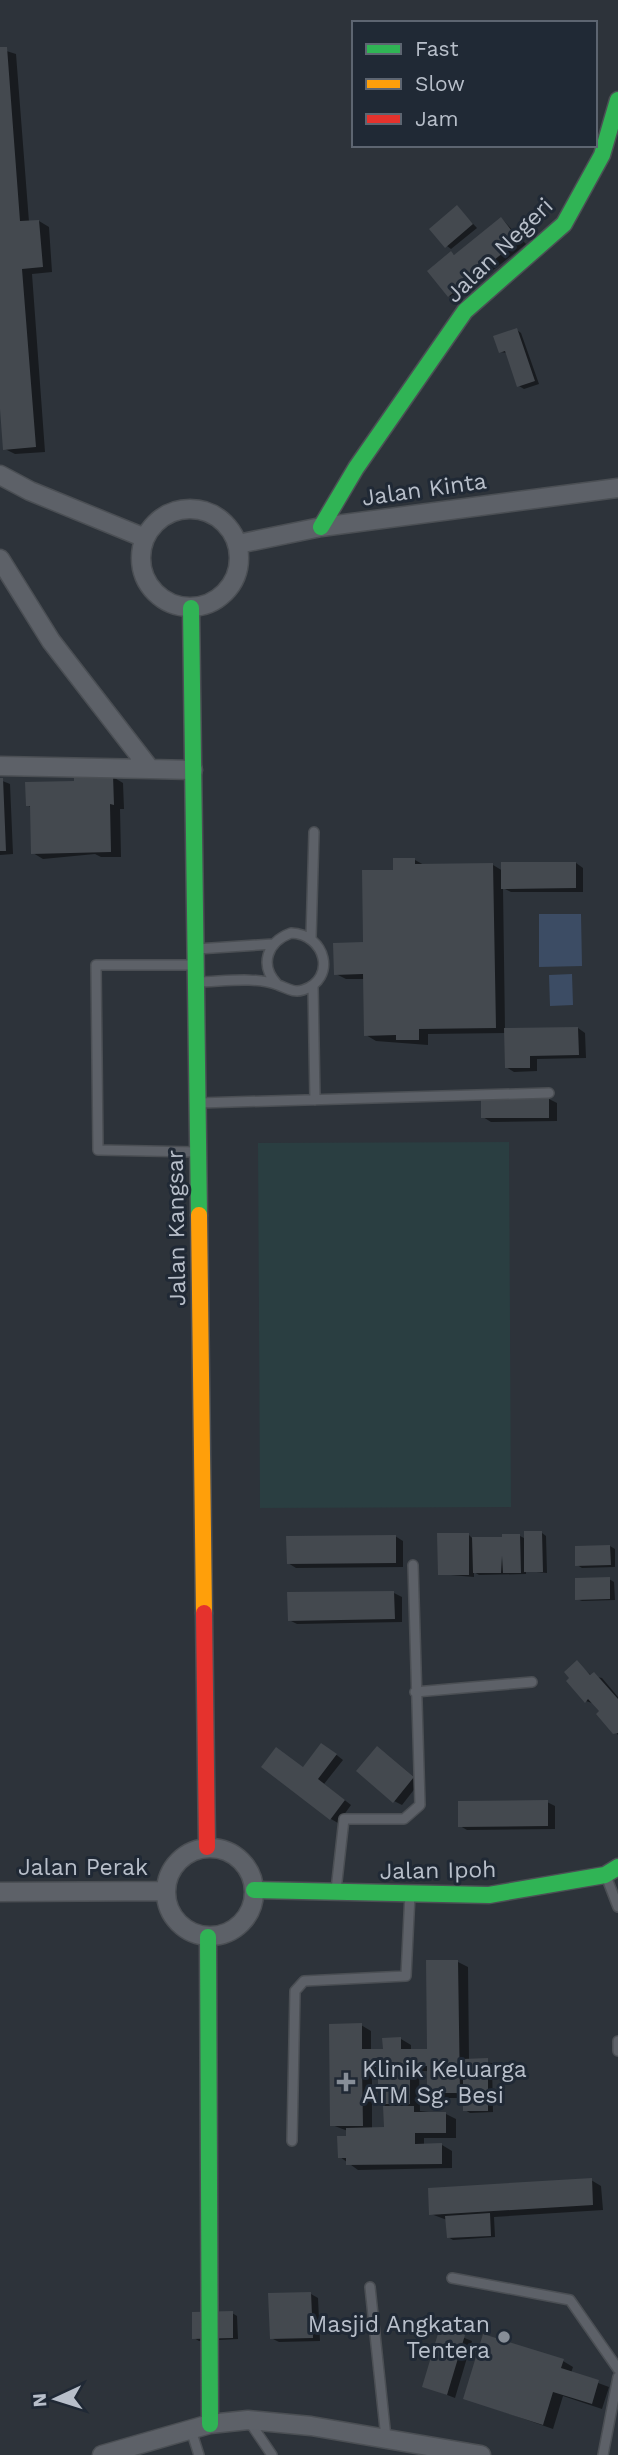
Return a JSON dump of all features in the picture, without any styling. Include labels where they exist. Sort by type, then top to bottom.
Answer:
[{"type":"street","name":"Jalan Negeri","points":[[321,527],[356,467],[465,311],[564,224],[602,155],[618,100]]},
{"type":"street","points":[[0,475],[30,491],[145,538]]},
{"type":"street","name":"Jalan Kinta","points":[[238,544],[321,527],[618,488]]},
{"type":"street","points":[[195,508],[216,515],[229,526],[238,544],[240,561],[232,586],[220,598],[191,608],[174,605],[149,586],[142,571],[141,553],[145,538],[154,523],[173,510],[195,508]]},
{"type":"street","points":[[0,559],[51,641],[150,769]]},
{"type":"street","name":"Jalan Kangsar","points":[[191,608],[207,1847]]},
{"type":"street","points":[[0,766],[193,770]]},
{"type":"street","points":[[207,1847],[230,1853],[242,1861],[251,1875],[254,1890],[248,1915],[239,1926],[226,1934],[208,1937],[193,1933],[180,1924],[172,1914],[166,1891],[172,1866],[189,1854],[207,1847]]},
{"type":"street","name":"Jalan Ipoh","points":[[254,1890],[489,1895],[611,1871]]},
{"type":"street","name":"Jalan Perak","points":[[0,1892],[166,1891]]},
{"type":"street","points":[[208,1937],[210,2424]]},
{"type":"street","points":[[102,2455],[210,2424],[248,2420],[386,2438],[424,2450],[481,2455]]},
{"type":"lane","points":[[311,938],[314,832]]},
{"type":"lane","points":[[195,982],[253,981],[277,984],[295,991],[313,985],[321,975],[324,961],[320,948],[311,938],[291,933],[273,944],[195,957],[96,965],[98,1150],[198,1152]]},
{"type":"lane","points":[[273,944],[266,961],[271,978],[277,984]]},
{"type":"lane","points":[[313,985],[315,1100]]},
{"type":"lane","points":[[197,1103],[549,1093]]},
{"type":"lane","points":[[335,1892],[344,1819],[404,1819],[420,1805],[415,1692],[414,1564]]},
{"type":"lane","points":[[415,1692],[532,1682]]},
{"type":"lane","points":[[611,1871],[618,1907]]},
{"type":"lane","points":[[292,2141],[295,1991],[304,1981],[406,1976],[410,1894]]},
{"type":"lane","points":[[618,2041],[618,2050]]},
{"type":"lane","points":[[452,2278],[570,2300],[618,2369]]},
{"type":"lane","points":[[370,2287],[386,2438]]},
{"type":"lane","points":[[603,2455],[618,2378]]},
{"type":"lane","points":[[248,2420],[272,2455]]},
{"type":"lane","points":[[191,2430],[199,2455]]},
{"type":"green space","points":[[509,1142],[511,1507],[260,1508],[258,1143]]},
{"type":"water","points":[[539,914],[581,914],[582,966],[539,967]]},
{"type":"water","points":[[572,974],[573,1005],[550,1006],[549,975]]},
{"type":"building","points":[[0,47],[7,47],[20,221],[39,220],[43,267],[22,269],[36,447],[3,450],[0,409]]},
{"type":"building","points":[[457,205],[473,224],[445,248],[429,229]]},
{"type":"building","points":[[501,217],[519,240],[448,297],[427,271],[451,251],[454,255]]},
{"type":"building","points":[[517,328],[535,381],[517,387],[505,351],[499,353],[493,336]]},
{"type":"building","points":[[113,775],[114,805],[110,804],[111,852],[31,854],[30,806],[26,806],[25,782],[74,781],[74,776]]},
{"type":"building","points":[[0,778],[3,778],[6,851],[0,851]]},
{"type":"building","points":[[393,858],[415,858],[415,864],[493,863],[496,1028],[419,1029],[419,1040],[396,1040],[396,1035],[364,1036],[363,974],[334,975],[333,943],[363,942],[362,870],[393,870]]},
{"type":"building","points":[[501,862],[576,862],[576,888],[501,889]]},
{"type":"building","points":[[578,1027],[579,1055],[530,1056],[530,1068],[505,1068],[504,1028]]},
{"type":"building","points":[[481,1097],[549,1097],[549,1118],[481,1118]]},
{"type":"building","points":[[524,1531],[542,1531],[543,1572],[524,1572]]},
{"type":"building","points":[[437,1533],[469,1533],[469,1575],[438,1575]]},
{"type":"building","points":[[502,1534],[520,1534],[521,1573],[503,1573],[502,1556],[501,1573],[473,1573],[472,1537],[502,1537]]},
{"type":"building","points":[[396,1535],[396,1563],[287,1564],[286,1536]]},
{"type":"building","points":[[610,1545],[611,1565],[575,1566],[575,1546]]},
{"type":"building","points":[[610,1577],[610,1599],[575,1600],[575,1578]]},
{"type":"building","points":[[394,1591],[395,1619],[288,1621],[287,1592]]},
{"type":"building","points":[[577,1660],[590,1675],[594,1672],[618,1699],[618,1733],[613,1734],[596,1714],[599,1711],[588,1699],[585,1703],[566,1681],[569,1678],[564,1672]]},
{"type":"building","points":[[321,1743],[337,1754],[318,1779],[345,1800],[330,1820],[261,1767],[276,1747],[303,1767]]},
{"type":"building","points":[[377,1746],[414,1777],[393,1803],[356,1771]]},
{"type":"building","points":[[548,1800],[548,1826],[458,1827],[458,1801]]},
{"type":"building","points":[[426,1960],[458,1960],[460,2093],[427,2093],[427,2066],[410,2067],[410,2104],[378,2104],[378,2067],[362,2067],[363,2126],[330,2126],[329,2024],[362,2023],[362,2049],[383,2049],[382,2038],[401,2037],[401,2049],[427,2049]]},
{"type":"building","points":[[488,2058],[488,2111],[463,2111],[463,2059]]},
{"type":"building","points":[[383,2106],[414,2106],[414,2112],[446,2112],[446,2133],[415,2133],[415,2144],[442,2143],[442,2164],[346,2165],[346,2158],[338,2158],[337,2136],[346,2136],[346,2128],[384,2127]]},
{"type":"building","points":[[592,2178],[593,2205],[429,2215],[428,2188]]},
{"type":"building","points":[[490,2213],[491,2236],[447,2238],[445,2216]]},
{"type":"building","points":[[311,2292],[313,2338],[270,2339],[268,2293]]},
{"type":"building","points":[[233,2311],[233,2338],[192,2339],[192,2312]]},
{"type":"building","points":[[440,2327],[465,2335],[447,2395],[422,2387]]},
{"type":"building","points":[[483,2334],[564,2359],[561,2368],[599,2380],[592,2404],[553,2392],[543,2425],[463,2399]]},
{"type":"traffic: fast","points":[[321,527],[356,468],[465,311],[564,224],[602,155],[618,100]]},
{"type":"traffic: fast","points":[[191,608],[199,1215]]},
{"type":"traffic: fast","points":[[254,1890],[489,1895],[605,1875],[618,1867]]},
{"type":"traffic: fast","points":[[208,1937],[210,2424]]},
{"type":"traffic: slow","points":[[199,1215],[204,1613]]},
{"type":"traffic: jam","points":[[204,1613],[207,1847]]},
{"type":"place","name":"Klinik Keluarga ATM Sg. Besi","points":[[346,2082]]},
{"type":"place","name":"Masjid Angkatan Tentera","points":[[504,2337]]}]
